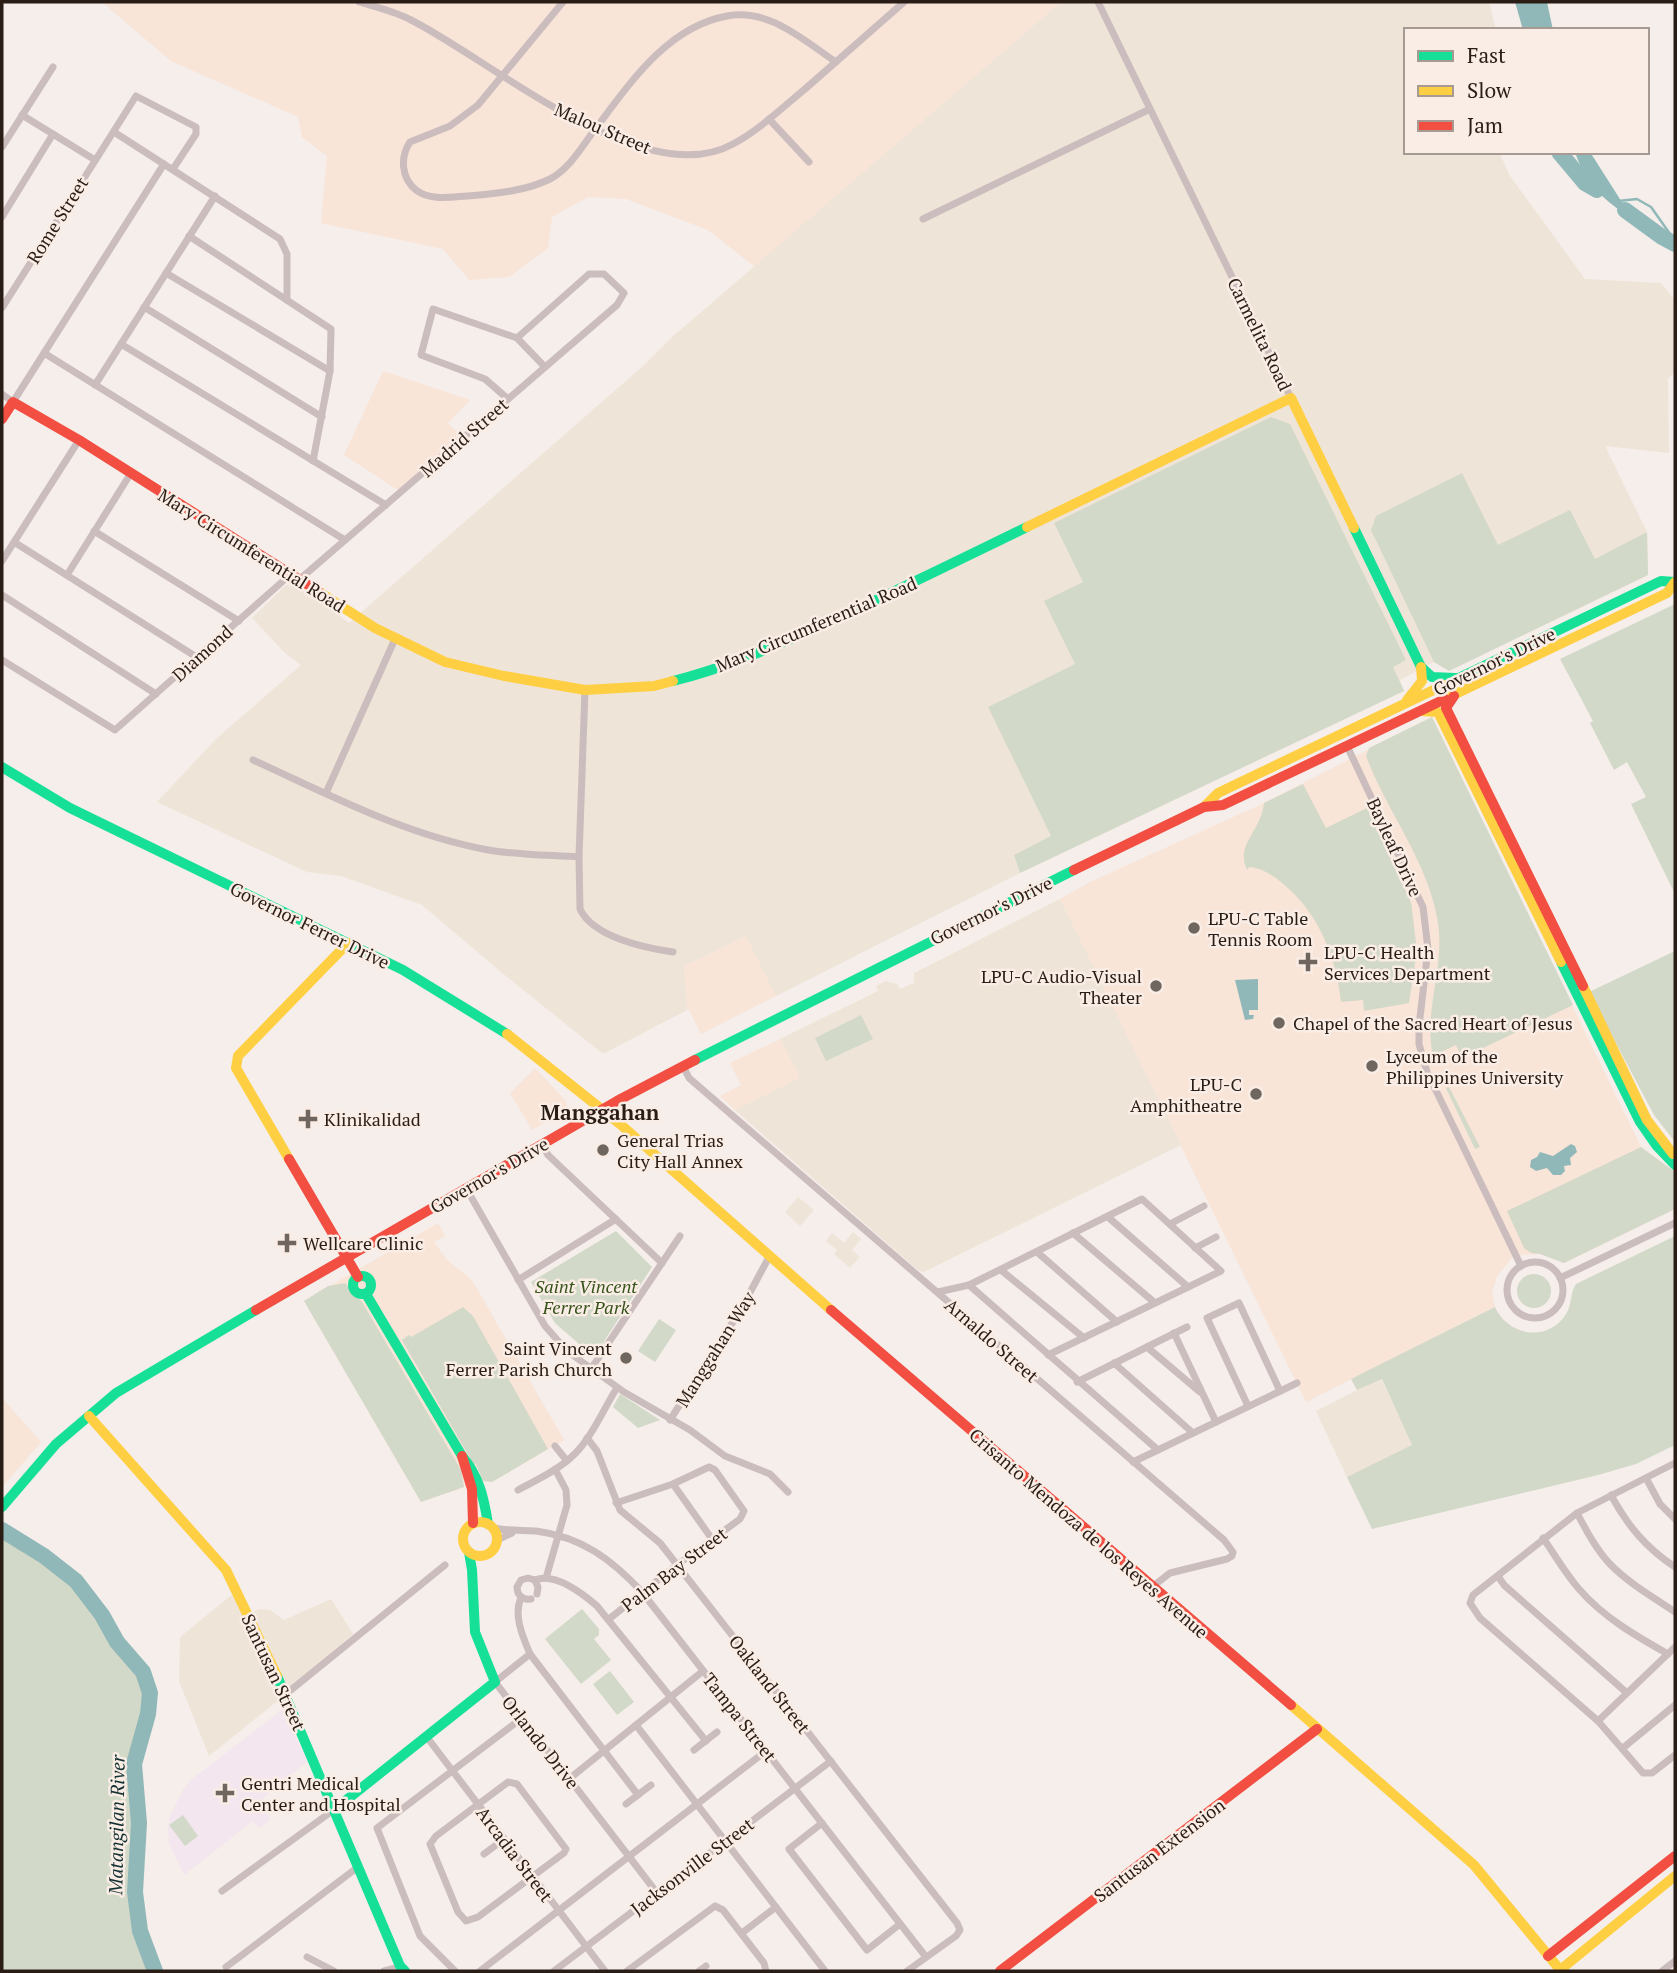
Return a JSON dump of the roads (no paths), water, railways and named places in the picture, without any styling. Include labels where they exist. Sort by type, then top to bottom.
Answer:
[{"type":"street","name":"Malou Street","points":[[359,2],[408,18],[545,103],[596,129],[638,146],[674,155],[702,155],[735,144],[769,120],[904,2]]},
{"type":"street","points":[[563,2],[478,104],[464,117],[438,132],[410,142],[403,157],[403,165],[415,190],[441,198],[492,194],[534,185],[562,171],[662,49],[704,23],[727,16],[745,15],[777,23],[836,62]]},
{"type":"street","name":"Carmelita Road","points":[[1098,2],[1421,667]]},
{"type":"street","points":[[2,146],[53,66]]},
{"type":"street","name":"Rome Street","points":[[2,308],[114,132],[132,98],[136,96],[196,127],[196,134],[173,169]]},
{"type":"street","points":[[923,219],[1150,109]]},
{"type":"street","points":[[22,115],[95,160]]},
{"type":"street","points":[[769,120],[809,162]]},
{"type":"street","points":[[114,132],[280,239],[287,254],[287,300]]},
{"type":"street","points":[[2,217],[54,134]]},
{"type":"street","points":[[2,419],[164,164]]},
{"type":"street","points":[[95,386],[215,196]]},
{"type":"street","points":[[189,236],[331,329],[330,371],[313,461]]},
{"type":"street","points":[[166,273],[330,371]]},
{"type":"street","name":"Madrid Street","points":[[296,577],[345,540],[508,400],[617,305],[624,293],[604,274],[589,274],[517,338]]},
{"type":"street","points":[[144,307],[322,417]]},
{"type":"street","points":[[508,400],[485,379],[421,355],[433,309],[517,338],[544,368]]},
{"type":"street","points":[[121,344],[386,505]]},
{"type":"street","points":[[44,353],[345,540]]},
{"type":"street","name":"Mary Circumferential Road","points":[[2,394],[79,440],[356,617],[396,639],[446,662],[504,676],[585,690],[654,686],[695,676],[761,652],[869,604],[1291,398]]},
{"type":"street","points":[[2,561],[79,440]]},
{"type":"street","points":[[67,575],[131,473]]},
{"type":"street","points":[[94,531],[239,621]]},
{"type":"street","points":[[14,542],[198,658]]},
{"type":"street","name":"Diamond","points":[[2,660],[113,730],[239,621],[296,577]]},
{"type":"street","name":"Governor's Drive","points":[[1204,807],[1217,793],[1661,581],[1675,582]]},
{"type":"street","name":"Governor's Drive","points":[[5,1504],[45,1455],[127,1387],[601,1110],[1017,897],[1204,807],[1223,805],[1421,711],[1667,593],[1675,582]]},
{"type":"street","points":[[2,595],[156,694]]},
{"type":"street","points":[[326,793],[396,639]]},
{"type":"street","points":[[1421,667],[1432,677],[1459,678]]},
{"type":"street","points":[[1401,706],[1422,681],[1421,667]]},
{"type":"street","points":[[585,690],[579,857],[580,909],[584,917],[602,930],[634,945],[673,952]]},
{"type":"street","points":[[1456,694],[1446,708],[1543,901],[1647,1120],[1675,1156]]},
{"type":"street","points":[[1421,711],[1438,712],[1640,1122],[1656,1145],[1675,1165]]},
{"type":"street","name":"Bayleaf Drive","points":[[1347,746],[1423,907],[1428,949],[1420,1006],[1419,1044],[1427,1072],[1521,1266]]},
{"type":"street","points":[[253,760],[372,816],[430,835],[489,850],[579,857]]},
{"type":"street","name":"Governor Ferrer Drive","points":[[2,767],[70,808],[403,970],[487,1020],[601,1110]]},
{"type":"street","points":[[348,943],[238,1056],[236,1068],[358,1277],[354,1282],[354,1289],[359,1294],[366,1294],[462,1457],[472,1489],[473,1523]]},
{"type":"street","name":"Arnaldo Street","points":[[683,1066],[689,1078],[1224,1541],[1233,1552],[1227,1559],[1170,1573],[1152,1587]]},
{"type":"street","name":"Crisanto Mendoza de los Reyes Avenue","points":[[601,1110],[1474,1865],[1560,1971]]},
{"type":"street","points":[[542,1144],[548,1155],[662,1263]]},
{"type":"street","name":"Manggahan Way","points":[[466,1188],[545,1326],[567,1351],[670,1420],[740,1311],[769,1257]]},
{"type":"street","points":[[938,1292],[969,1286],[1142,1199],[1221,1271],[1048,1356]]},
{"type":"street","points":[[1170,1224],[1204,1206]]},
{"type":"street","points":[[1108,1217],[1188,1287]]},
{"type":"street","points":[[518,1280],[616,1219]]},
{"type":"street","points":[[1560,1278],[1675,1223]]},
{"type":"street","points":[[1073,1233],[1155,1303]]},
{"type":"street","points":[[591,1369],[680,1236]]},
{"type":"street","points":[[1195,1248],[1216,1237]]},
{"type":"street","points":[[1037,1252],[1117,1322]]},
{"type":"street","points":[[1530,1263],[1543,1264],[1560,1278],[1563,1290],[1557,1306],[1543,1316],[1526,1316],[1513,1307],[1507,1291],[1510,1278],[1521,1266],[1530,1263]]},
{"type":"street","points":[[1000,1270],[1084,1338]]},
{"type":"street","points":[[969,1286],[1158,1450]]},
{"type":"street","points":[[1248,1406],[1207,1318],[1239,1303],[1280,1391]]},
{"type":"street","points":[[1077,1382],[1186,1327]]},
{"type":"street","points":[[1174,1334],[1216,1422]]},
{"type":"street","points":[[1147,1347],[1203,1395]]},
{"type":"street","points":[[1114,1363],[1193,1433]]},
{"type":"street","points":[[1133,1462],[1297,1383]]},
{"type":"street","points":[[518,1490],[567,1461],[582,1447],[615,1391]]},
{"type":"street","name":"Santusan Street","points":[[89,1416],[226,1570],[286,1694],[402,1969]]},
{"type":"street","points":[[670,1420],[690,1430],[725,1456],[770,1474],[788,1492]]},
{"type":"street","name":"Oakland Street","points":[[587,1438],[597,1451],[620,1510],[660,1543],[957,1923],[960,1930],[956,1936],[926,1957]]},
{"type":"street","points":[[555,1446],[567,1461]]},
{"type":"street","points":[[462,1457],[475,1470],[490,1526],[497,1539],[490,1552],[481,1556],[469,1552],[463,1542],[468,1526],[473,1523],[490,1526]]},
{"type":"street","points":[[1675,1463],[1577,1513],[1470,1598],[1474,1614],[1598,1721],[1640,1771],[1647,1774],[1675,1755]]},
{"type":"street","name":"Palm Bay Street","points":[[610,1619],[740,1519],[744,1511],[712,1468],[705,1468],[673,1484],[616,1503]]},
{"type":"street","points":[[546,1578],[568,1497],[555,1469]]},
{"type":"street","points":[[1646,1478],[1660,1504],[1675,1519]]},
{"type":"street","points":[[673,1484],[712,1539]]},
{"type":"street","points":[[1611,1494],[1620,1512],[1639,1537],[1675,1567]]},
{"type":"street","points":[[1577,1513],[1610,1564],[1634,1586],[1675,1612]]},
{"type":"street","name":"Tampa Street","points":[[490,1526],[559,1535],[594,1550],[613,1562],[642,1592],[926,1957]]},
{"type":"street","name":"Tampa Street","points":[[497,1539],[517,1531]]},
{"type":"street","points":[[1543,1538],[1568,1575],[1595,1606],[1668,1654]]},
{"type":"street","name":"Orlando Drive","points":[[469,1552],[473,1571],[474,1625],[482,1655],[495,1682],[657,1893]]},
{"type":"street","name":"Orlando Drive","points":[[473,1571],[481,1556]]},
{"type":"street","points":[[286,1694],[445,1565]]},
{"type":"street","points":[[1497,1576],[1627,1693]]},
{"type":"street","points":[[522,1598],[517,1589],[519,1582],[525,1578],[546,1578],[587,1597],[610,1619],[706,1741]]},
{"type":"street","points":[[522,1598],[534,1597],[538,1587],[535,1580]]},
{"type":"street","points":[[522,1598],[517,1609],[530,1654],[638,1795]]},
{"type":"street","points":[[1598,1721],[1675,1647]]},
{"type":"street","points":[[222,1891],[335,1809],[530,1654]]},
{"type":"street","points":[[569,1779],[703,1671]]},
{"type":"street","points":[[1623,1748],[1675,1704]]},
{"type":"street","points":[[455,1971],[421,1936],[377,1828],[522,1718]]},
{"type":"street","points":[[636,1725],[825,1971]]},
{"type":"street","name":"Santusan Extension","points":[[1000,1971],[1317,1729]]},
{"type":"street","points":[[694,1750],[717,1732]]},
{"type":"street","name":"Arcadia Street","points":[[426,1736],[605,1971]]},
{"type":"street","points":[[480,1971],[766,1751]]},
{"type":"street","name":"Jacksonville Street","points":[[554,1971],[831,1761]]},
{"type":"street","points":[[508,1782],[513,1782],[565,1846],[564,1853],[533,1877],[478,1917],[466,1921],[461,1918],[430,1844],[436,1836],[478,1805],[508,1782]]},
{"type":"street","points":[[626,1804],[651,1785]]},
{"type":"street","points":[[822,1823],[789,1849],[851,1930],[867,1950],[900,1924]]},
{"type":"street","points":[[484,1854],[504,1839]]},
{"type":"street","points":[[1548,1956],[1675,1858]]},
{"type":"street","points":[[226,1967],[358,1867]]},
{"type":"street","points":[[1560,1971],[1675,1876]]},
{"type":"street","points":[[627,1971],[715,1906],[723,1910],[764,1963],[766,1971]]},
{"type":"street","points":[[741,1933],[776,1907]]},
{"type":"street","points":[[307,1957],[334,1971]]},
{"type":"street","points":[[908,1971],[926,1957]]},
{"type":"street","points":[[1664,1971],[1675,1961]]},
{"type":"street","points":[[384,1971],[402,1969]]},
{"type":"water","points":[[1515,2],[1547,2],[1553,28],[1522,28]]},
{"type":"water","points":[[1576,154],[1591,154],[1625,207],[1662,237],[1610,202],[1589,181]]},
{"type":"water","points":[[1258,979],[1258,1010],[1249,1010],[1249,1015],[1254,1015],[1253,1019],[1245,1020],[1235,980]]},
{"type":"water","points":[[1571,1144],[1577,1152],[1570,1158],[1571,1165],[1564,1166],[1565,1171],[1561,1175],[1553,1175],[1547,1168],[1536,1171],[1530,1167],[1531,1160],[1540,1152],[1553,1156]]},
{"type":"waterway","points":[[1561,154],[1585,183],[1597,190]]},
{"type":"waterway","points":[[1618,201],[1637,199],[1651,207],[1675,241]]},
{"type":"waterway","points":[[1625,210],[1675,244]]},
{"type":"waterway","name":"Matangilan River","points":[[2,1530],[44,1556],[76,1581],[102,1615],[117,1642],[143,1672],[150,1693],[148,1714],[134,1764],[139,1823],[135,1892],[140,1931],[155,1971]]},
{"type":"place","name":"LPU-C Table Tennis Room","points":[[1194,928]]},
{"type":"place","name":"LPU-C Health Services Department","points":[[1308,962]]},
{"type":"place","name":"LPU-C Audio-Visual Theater","points":[[1156,986]]},
{"type":"place","name":"Chapel of the Sacred Heart of Jesus","points":[[1279,1023]]},
{"type":"place","name":"Lyceum of the Philippines University","points":[[1372,1066]]},
{"type":"place","name":"LPU-C Amphitheatre","points":[[1256,1094]]},
{"type":"place","name":"Klinikalidad","points":[[308,1119]]},
{"type":"place","name":"General Trias City Hall Annex","points":[[603,1150]]},
{"type":"place","name":"Wellcare Clinic","points":[[287,1243]]},
{"type":"place","name":"Saint Vincent Ferrer Parish Church","points":[[626,1358]]},
{"type":"place","name":"Gentri Medical Center and Hospital","points":[[225,1793]]},
{"type":"district","name":"Manggahan","points":[[600,1112]]},
{"type":"park label","name":"Saint Vincent Ferrer Park","points":[[586,1296]]}]
